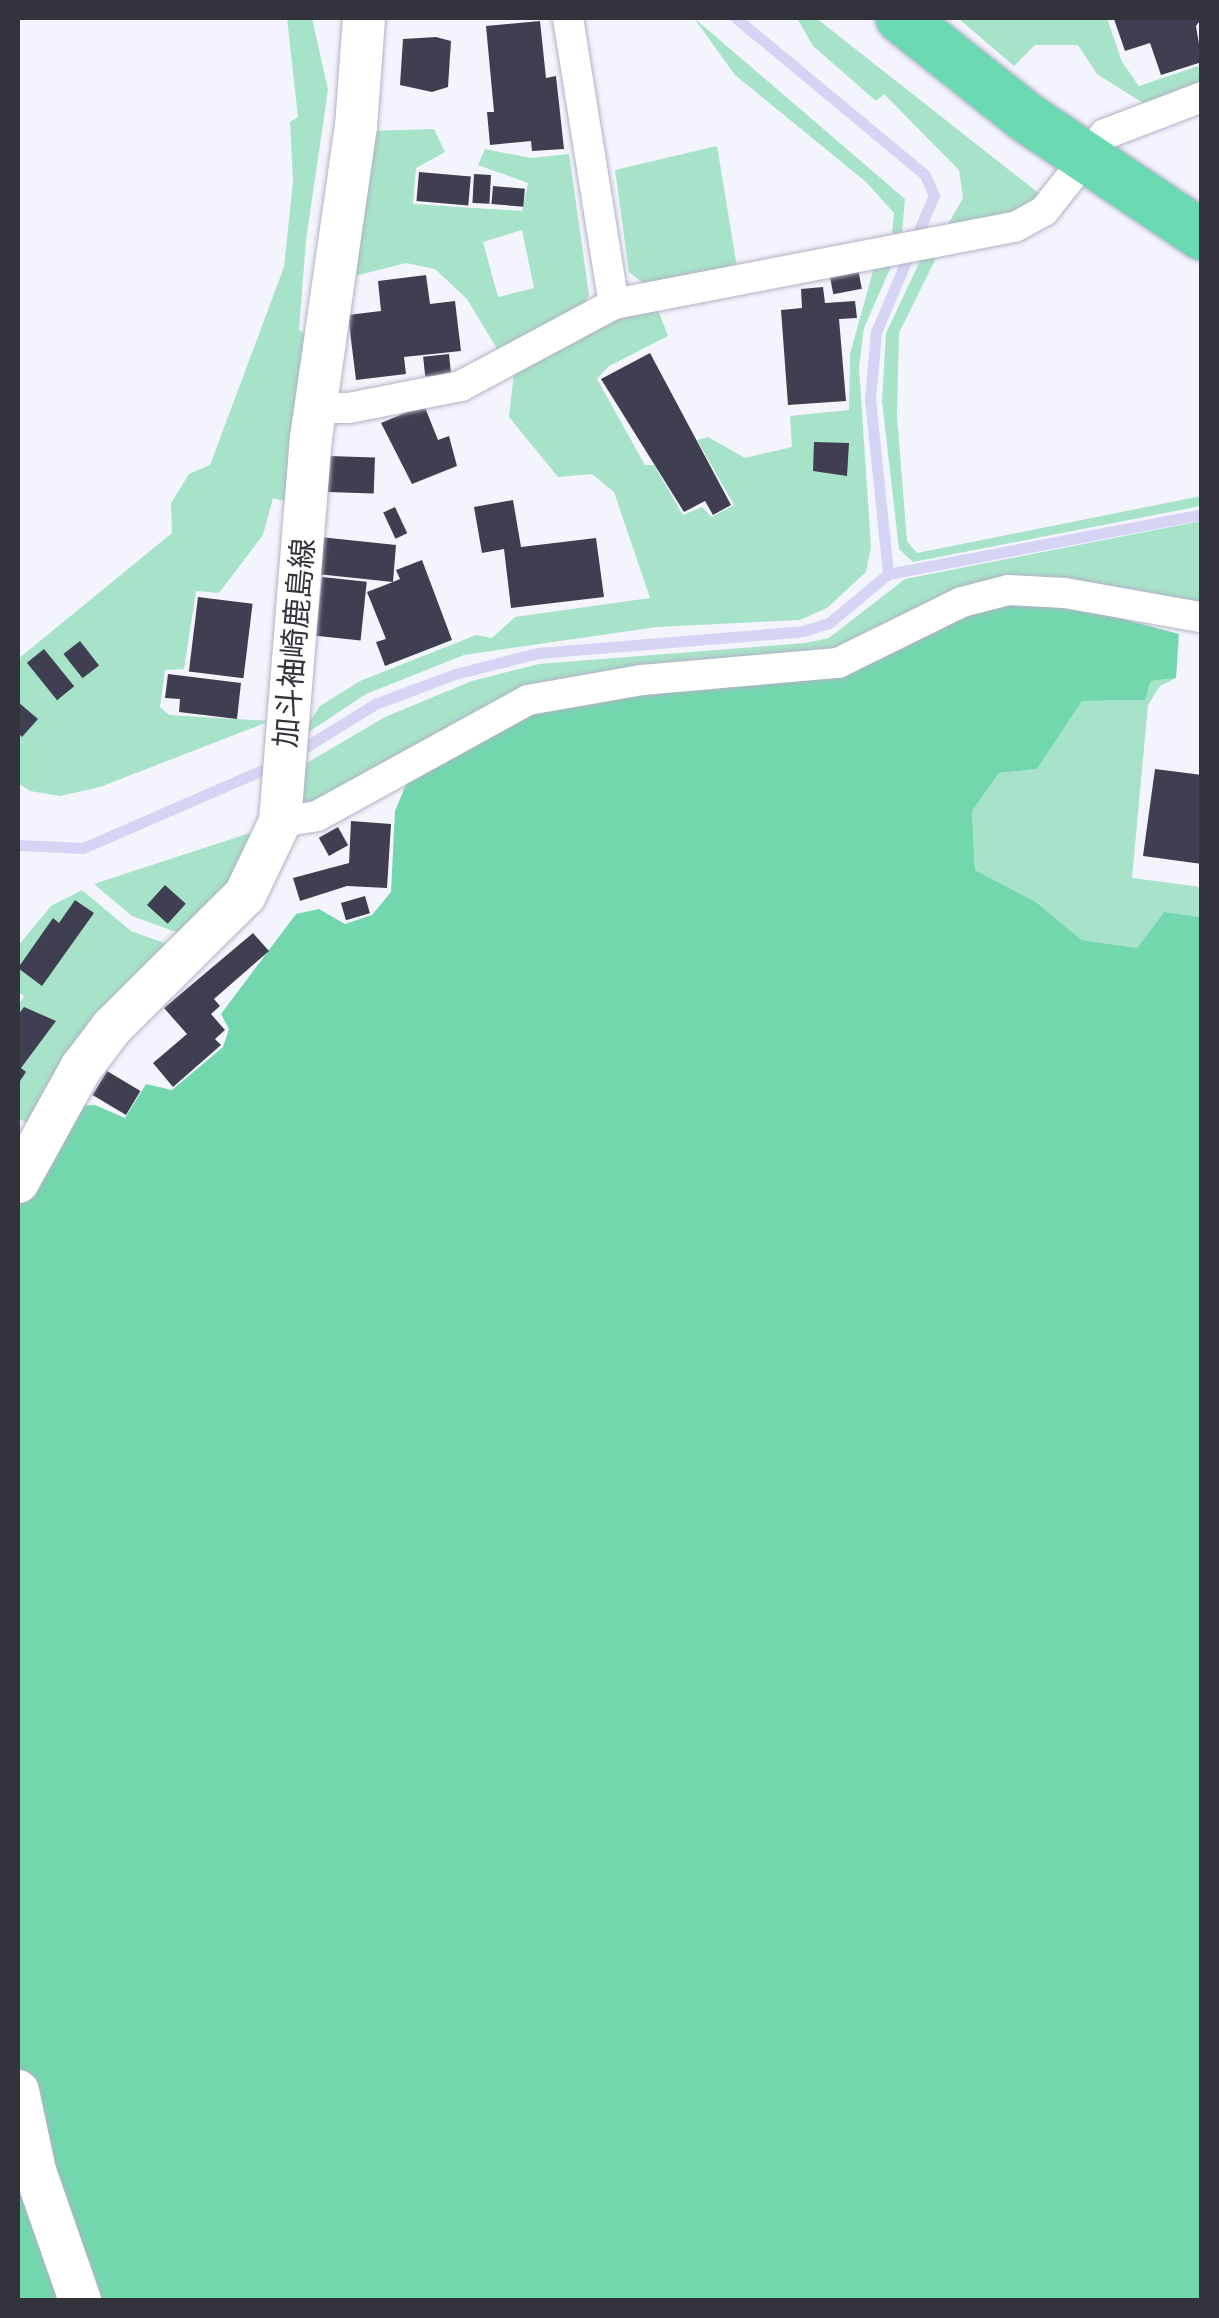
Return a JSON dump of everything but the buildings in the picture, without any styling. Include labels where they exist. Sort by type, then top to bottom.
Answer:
[{"type":"highway","points":[[900,18],[1085,160],[1202,235]]},
{"type":"main road","name":"加斗袖崎鹿島線","points":[[18,1182],[81,1068],[112,1027],[245,895],[281,804],[316,408],[358,111],[364,18]]},
{"type":"main road","points":[[18,2091],[35,2170],[80,2300]]},
{"type":"street","points":[[568,18],[614,304]]},
{"type":"street","points":[[316,408],[349,408],[461,386],[614,304],[1015,227],[1044,211],[1085,160],[1120,126],[1202,97]]},
{"type":"street","points":[[281,804],[317,816],[528,700],[642,680],[838,663],[962,602],[1008,590],[1064,593],[1200,617]]},
{"type":"green space","points":[[287,18],[312,18],[328,90],[306,240],[299,330],[311,338],[291,503],[273,498],[263,535],[219,593],[196,591],[184,669],[165,670],[160,707],[169,715],[270,721],[100,787],[60,796],[30,791],[18,783],[18,659],[172,533],[171,503],[189,474],[210,465],[284,267],[293,181],[290,122],[298,117]]},
{"type":"green space","points":[[694,18],[905,199],[902,232],[892,234],[894,213],[866,182],[735,75]]},
{"type":"green space","points":[[797,18],[816,18],[1041,195],[1012,214],[947,226],[963,198],[959,170],[884,94],[876,101],[813,46]]},
{"type":"green space","points":[[958,18],[1107,18],[1122,62],[1139,86],[1201,65],[1201,87],[1146,105],[1097,74],[1078,45],[1035,45],[1014,66]]},
{"type":"green space","points":[[434,129],[445,152],[416,168],[413,204],[522,211],[528,183],[478,165],[485,149],[531,158],[569,154],[589,295],[580,311],[502,357],[467,299],[435,269],[406,263],[347,278],[369,131]],"holes":[[[522,230],[534,288],[498,297],[483,242]]]},
{"type":"green space","points":[[717,146],[737,267],[649,288],[629,272],[615,170]]},
{"type":"green space","points":[[937,256],[899,333],[897,416],[907,541],[917,553],[1201,496],[1201,506],[913,562],[899,549],[882,401],[886,333],[922,257]]},
{"type":"green space","points":[[893,262],[864,328],[859,367],[871,547],[866,572],[827,608],[800,620],[657,627],[464,655],[366,694],[298,739],[320,706],[360,681],[476,635],[492,638],[515,617],[650,598],[614,492],[592,474],[558,477],[509,417],[514,373],[619,315],[658,310],[668,336],[609,366],[597,379],[645,465],[654,465],[683,515],[702,507],[712,517],[734,505],[697,440],[708,437],[745,458],[792,447],[790,416],[849,410],[850,354],[875,264]]},
{"type":"green space","points":[[1201,521],[1201,603],[840,649],[300,804],[295,770],[385,717],[472,681],[539,664],[829,638],[905,579]]},
{"type":"green space","points":[[1007,601],[1062,603],[1179,634],[1176,678],[1151,681],[1145,700],[1082,701],[1037,769],[999,773],[972,811],[975,870],[1036,902],[1082,940],[1137,948],[1164,912],[1201,917],[1201,2300],[18,2300],[18,1167],[76,1106],[95,1105],[125,1118],[146,1084],[172,1090],[223,1047],[229,1029],[221,1014],[296,914],[319,909],[345,924],[372,915],[391,892],[395,811],[410,775],[503,720],[642,692],[798,681],[965,610]]},
{"type":"green space","points":[[1176,678],[1160,686],[1148,705],[1132,878],[1201,887],[1201,917],[1164,912],[1137,948],[1082,940],[1036,902],[975,870],[972,811],[999,773],[1037,769],[1082,701],[1145,700],[1151,681]]},
{"type":"green space","points":[[259,830],[250,857],[187,936],[132,916],[94,884]]},
{"type":"green space","points":[[82,890],[131,931],[175,947],[28,1124],[18,1118],[18,1006],[24,996],[18,992],[18,946],[51,906]]},
{"type":"waterway","points":[[736,18],[925,175],[934,195],[876,332],[870,399],[888,574]]},
{"type":"waterway","points":[[296,753],[375,704],[455,674],[538,653],[803,631],[829,623],[888,574],[1202,514]]},
{"type":"waterway","points":[[18,845],[83,848],[276,764]]}]
